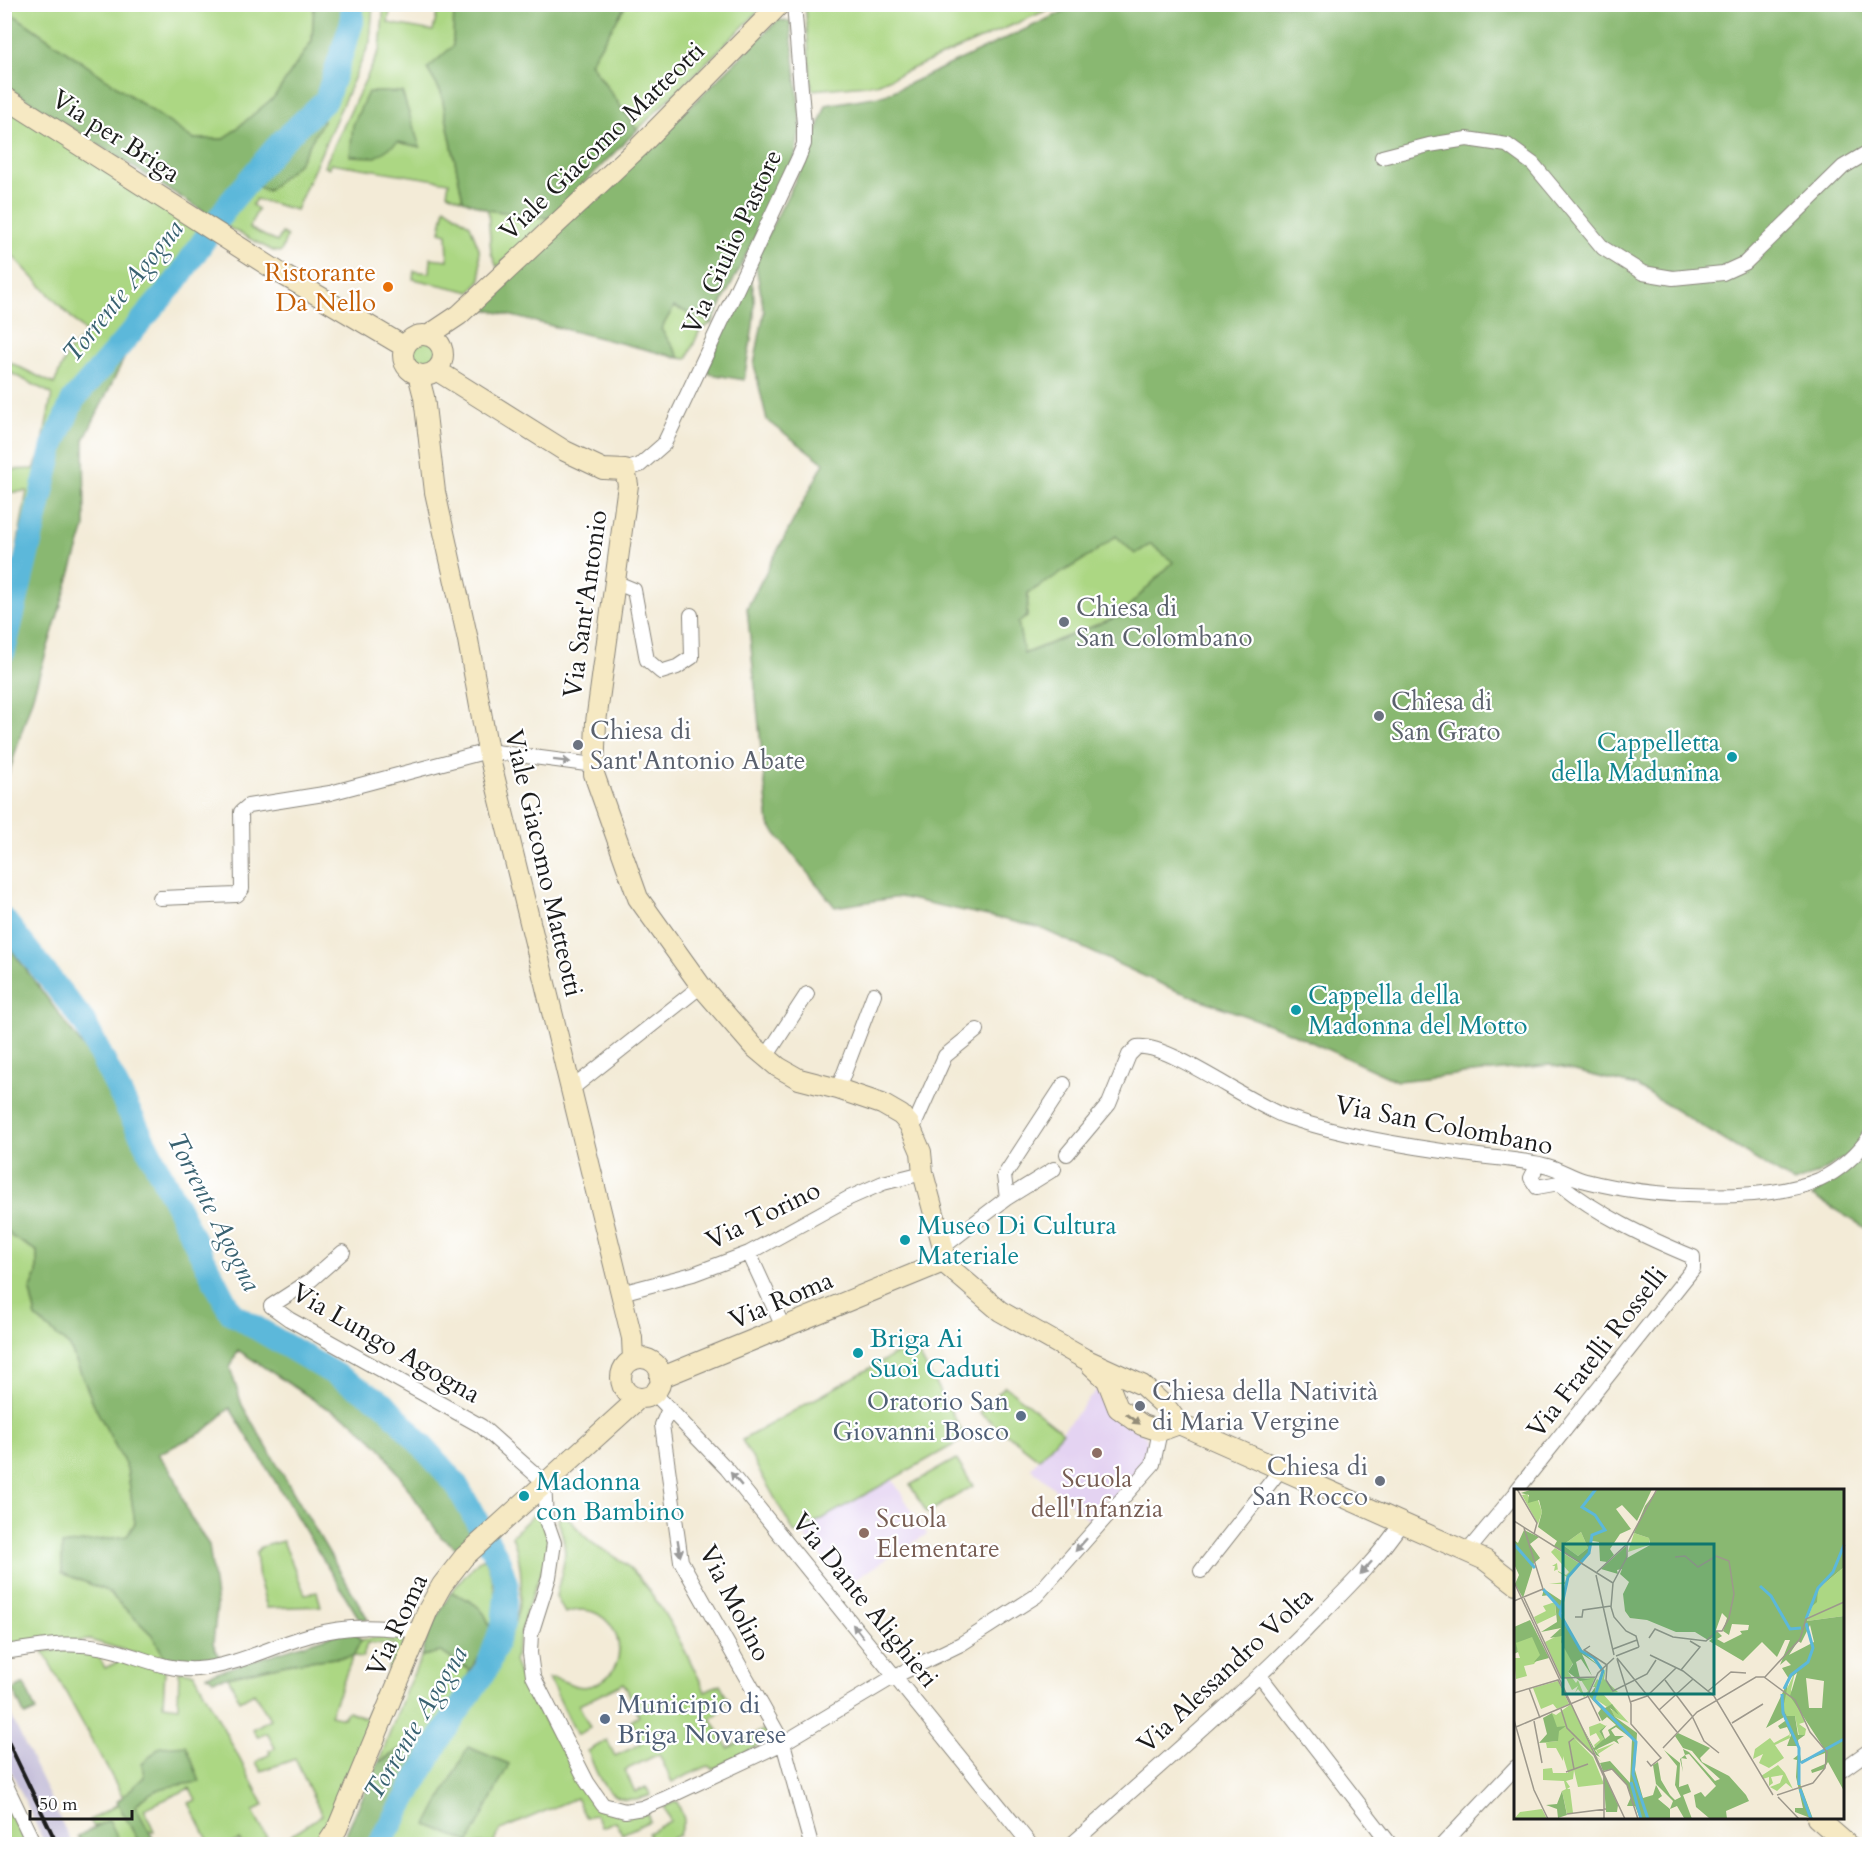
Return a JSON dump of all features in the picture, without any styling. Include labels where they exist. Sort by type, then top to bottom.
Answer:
[{"type":"street","name":"Viale Giacomo Matteotti","points":[[423,341],[459,315],[648,138],[780,4]]},
{"type":"street","name":"Via Giulio Pastore","points":[[625,470],[640,465],[664,444],[803,146],[794,4]]},
{"type":"street","name":"Via per Briga","points":[[4,97],[280,273],[375,327],[423,341]]},
{"type":"street","points":[[1383,157],[1429,145],[1467,140],[1507,145],[1533,164],[1603,248],[1643,273],[1673,278],[1723,273],[1745,263],[1843,167],[1869,151]]},
{"type":"street","points":[[428,373],[443,358],[423,341],[404,362],[428,373],[565,451],[603,469],[625,470]]},
{"type":"street","name":"Viale Giacomo Matteotti","points":[[428,373],[424,397],[435,492],[468,640],[488,751],[632,1338],[640,1360],[658,1369],[645,1390]]},
{"type":"street","name":"Via Sant'Antonio","points":[[625,470],[628,485],[617,583],[596,722],[594,765],[596,782],[638,898],[701,986],[766,1057],[799,1079],[838,1089],[901,1115],[912,1130],[921,1152],[923,1173],[943,1255]]},
{"type":"street","points":[[617,583],[634,590],[647,660],[661,672],[677,668],[692,657],[691,615]]},
{"type":"street","points":[[160,898],[237,895],[242,889],[241,812],[248,806],[330,793],[488,751],[594,765]]},
{"type":"street","points":[[570,1090],[701,986]]},
{"type":"street","points":[[766,1057],[807,994]]},
{"type":"street","points":[[838,1089],[874,994]]},
{"type":"street","points":[[912,1130],[945,1056],[977,1030]]},
{"type":"street","name":"Via San Colombano","points":[[1067,1155],[1109,1104],[1129,1055],[1137,1047],[1146,1046],[1173,1056],[1251,1101],[1285,1116],[1359,1137],[1538,1164],[1585,1181],[1641,1191],[1710,1194],[1772,1193],[1820,1179],[1858,1153],[1869,1136]]},
{"type":"street","points":[[1007,1198],[1004,1176],[1064,1084]]},
{"type":"street","name":"Via Fratelli Rosselli","points":[[1518,1489],[1693,1269],[1693,1257],[1617,1223],[1587,1205],[1559,1183],[1538,1187],[1531,1178],[1538,1164]]},
{"type":"street","points":[[1054,1169],[1007,1198],[943,1255],[1000,1311],[1085,1359],[1142,1385],[1167,1408],[1179,1424],[1485,1560],[1514,1583]]},
{"type":"street","name":"Via Torino","points":[[621,1293],[693,1274],[749,1253],[849,1198],[883,1183],[923,1173]]},
{"type":"street","name":"Via Lungo Agogna","points":[[344,1252],[311,1280],[271,1306],[289,1319],[481,1426],[544,1482]]},
{"type":"street","points":[[749,1253],[784,1329]]},
{"type":"street","name":"Via Roma","points":[[327,1845],[341,1819],[442,1584],[464,1557],[645,1390],[889,1285],[943,1255]]},
{"type":"street","points":[[1085,1359],[1107,1380],[1118,1408],[1142,1425],[1160,1431],[1179,1424]]},
{"type":"street","points":[[640,1360],[627,1363],[621,1375],[623,1388],[645,1390]]},
{"type":"street","name":"Via Dante Alighieri","points":[[645,1390],[669,1409],[727,1469],[1030,1845]]},
{"type":"street","name":"Via Molino","points":[[669,1409],[662,1425],[681,1561],[783,1743],[811,1845]]},
{"type":"street","points":[[544,1482],[546,1520],[554,1543],[549,1577],[531,1634],[530,1653],[533,1676],[586,1782],[603,1805],[625,1811],[642,1808],[783,1743],[894,1676],[961,1644],[1036,1596],[1153,1464],[1160,1431]]},
{"type":"street","points":[[1201,1571],[1281,1469]]},
{"type":"street","name":"Via Fratelli Rosselli","points":[[1467,1552],[1514,1494]]},
{"type":"street","name":"Via Alessandro Volta","points":[[1072,1845],[1260,1676],[1384,1549],[1401,1522]]},
{"type":"street","points":[[4,1652],[48,1644],[76,1643],[105,1648],[148,1662],[198,1669],[256,1654],[311,1635],[363,1625],[420,1631]]},
{"type":"street","points":[[1260,1676],[1390,1845]]},
{"type":"street","points":[[1844,1769],[1869,1750]]},
{"type":"street","points":[[1443,1845],[1514,1768]]},
{"type":"street","points":[[4,1781],[34,1845]]},
{"type":"street","points":[[1819,1819],[1847,1845]]},
{"type":"shaded area","name":"Scuola dell'Infanzia","points":[[1099,1387],[1113,1411],[1146,1437],[1150,1450],[1149,1457],[1115,1499],[1106,1496],[1089,1520],[1031,1468]]},
{"type":"shaded area","name":"Scuola Elementare","points":[[892,1479],[927,1534],[845,1585],[800,1531]]},
{"type":"shaded area","points":[[5,1703],[72,1844],[45,1844],[5,1758]]},
{"type":"green space","points":[[10,4],[314,5],[312,41],[275,97],[224,139],[193,139],[4,8]]},
{"type":"green space","points":[[805,4],[1059,5],[877,84],[812,90]]},
{"type":"green space","points":[[4,5],[10,5],[5,9],[193,139],[224,139],[274,97],[312,41],[314,5],[348,5],[348,22],[323,95],[273,141],[214,218],[5,86]]},
{"type":"green space","points":[[355,5],[373,5],[370,42],[296,210],[256,199],[252,205],[258,209],[249,228],[277,242],[282,233],[287,236],[281,252],[273,251],[224,225],[255,185],[267,191],[323,121],[319,116],[332,92],[349,47]]},
{"type":"green space","points":[[384,5],[391,5],[388,23],[433,31],[439,5],[454,5],[453,46],[428,70],[441,92],[463,200],[447,193],[449,182],[331,163],[329,168],[324,167],[380,49]],"holes":[[[402,92],[419,147],[398,142]]]},
{"type":"green space","points":[[454,5],[626,5],[590,63],[637,130],[549,218],[488,210],[463,200],[441,92],[427,69],[453,46]]},
{"type":"green space","points":[[626,5],[765,5],[637,130],[590,62]]},
{"type":"green space","points":[[1077,5],[1869,5],[1870,1129],[1855,1151],[1819,1173],[1794,1183],[1636,1086],[1550,1065],[1397,1081],[1287,1031],[1172,989],[1038,927],[900,897],[835,907],[769,825],[747,608],[824,463],[767,420],[754,365],[764,312],[755,260],[810,151],[826,105],[885,95]],"holes":[[[1116,536],[1135,554],[1151,544],[1173,562],[1119,616],[1024,654],[1018,622],[1027,617],[1028,593],[1091,555]]]},
{"type":"green space","points":[[778,20],[790,21],[801,124],[795,157],[712,323],[674,307],[661,329],[680,358],[476,307],[693,104]]},
{"type":"green space","points":[[368,92],[402,92],[420,147],[398,142],[376,157],[350,156],[353,125]]},
{"type":"green space","points":[[5,106],[208,234],[166,291],[72,400],[52,445],[5,641],[5,614],[27,491],[5,493],[5,470],[34,469],[41,452],[52,394],[5,370],[5,360],[54,384],[68,352],[87,334],[5,248]]},
{"type":"green space","points":[[318,115],[323,121],[299,163],[267,191],[255,185],[282,147]]},
{"type":"green space","points":[[445,207],[470,225],[479,249],[481,279],[471,292],[413,279],[414,271],[430,273],[431,258],[448,260],[447,234],[440,232]]},
{"type":"green space","points":[[488,210],[549,218],[497,267],[491,253]]},
{"type":"green space","points":[[748,270],[754,296],[754,310],[744,380],[710,374],[707,370]]},
{"type":"green space","points":[[673,306],[712,323],[700,330],[687,359],[680,358],[660,329]]},
{"type":"green space","points":[[142,322],[84,440],[85,527],[5,780],[5,684],[59,445],[80,403]]},
{"type":"green space","points":[[423,337],[435,342],[440,354],[435,366],[423,371],[411,366],[406,354],[411,342]]},
{"type":"green space","points":[[1116,535],[1151,544],[1174,562],[1119,616],[1023,654],[1018,622],[1027,617],[1028,593],[1091,555]]},
{"type":"green space","points":[[5,941],[113,1087],[229,1315],[378,1410],[484,1530],[461,1551],[441,1537],[380,1447],[352,1421],[320,1404],[238,1350],[230,1368],[242,1405],[368,1619],[360,1620],[230,1408],[203,1432],[158,1454],[175,1477],[189,1515],[209,1545],[217,1606],[213,1643],[220,1658],[198,1666],[168,1663],[152,1635],[107,1591],[62,1573],[62,1545],[127,1536],[135,1523],[127,1468],[95,1407],[70,1347],[36,1317],[30,1291],[37,1274],[37,1251],[12,1237],[5,1227]]},
{"type":"green space","points":[[1869,1144],[1869,1230],[1812,1196],[1861,1159]]},
{"type":"green space","points":[[4,1227],[12,1237],[37,1251],[37,1274],[30,1291],[36,1317],[70,1347],[95,1407],[127,1468],[135,1523],[127,1537],[63,1545],[62,1572],[107,1591],[152,1635],[168,1663],[90,1640],[5,1647]]},
{"type":"green space","points":[[913,1344],[966,1438],[795,1534],[742,1440]]},
{"type":"green space","points":[[1005,1386],[1063,1432],[1039,1459],[980,1413]]},
{"type":"green space","points":[[956,1459],[973,1486],[927,1513],[910,1485]]},
{"type":"green space","points":[[538,1510],[549,1538],[549,1551],[526,1612],[514,1661],[526,1691],[595,1802],[624,1813],[647,1814],[650,1821],[622,1834],[616,1821],[602,1827],[595,1814],[586,1818],[576,1798],[500,1830],[496,1844],[388,1844],[414,1791],[437,1752],[449,1733],[480,1696],[501,1659],[516,1619],[520,1599],[521,1578],[512,1536]]},
{"type":"green space","points":[[564,1514],[588,1539],[623,1562],[642,1581],[672,1627],[705,1691],[720,1684],[729,1701],[719,1706],[721,1712],[711,1718],[728,1748],[767,1728],[770,1739],[713,1769],[708,1766],[672,1782],[659,1754],[625,1770],[635,1792],[646,1787],[651,1795],[626,1799],[609,1791],[597,1774],[588,1751],[607,1740],[615,1756],[641,1744],[631,1721],[639,1716],[624,1683],[579,1705],[590,1728],[577,1735],[549,1678],[583,1687],[589,1686],[605,1678],[615,1666],[619,1652],[617,1638],[610,1624],[599,1615],[583,1610],[565,1613],[556,1596],[565,1550],[558,1520]]},
{"type":"green space","points":[[283,1541],[305,1594],[317,1592],[321,1606],[267,1608],[259,1579],[256,1553],[261,1547]]},
{"type":"green space","points":[[485,1558],[492,1578],[495,1598],[492,1639],[485,1614],[475,1604],[451,1592],[478,1561]]},
{"type":"green space","points":[[451,1592],[475,1604],[485,1614],[490,1629],[492,1639],[470,1670],[441,1652],[422,1656],[428,1633]]},
{"type":"green space","points":[[353,1629],[361,1640],[353,1656],[291,1663],[213,1680],[207,1675]]},
{"type":"green space","points":[[391,1635],[401,1636],[404,1641],[397,1671],[388,1669],[395,1644],[367,1643],[363,1657],[353,1656],[361,1640]]},
{"type":"green space","points":[[95,1649],[105,1668],[126,1658],[165,1670],[163,1705],[178,1707],[179,1671],[194,1673],[264,1805],[253,1812],[267,1838],[254,1844],[242,1844],[239,1840],[231,1844],[210,1844],[189,1803],[196,1800],[190,1788],[144,1809],[154,1831],[148,1831],[135,1806],[158,1789],[185,1784],[144,1777],[123,1797],[43,1651]]},
{"type":"green space","points":[[441,1652],[470,1670],[451,1715],[427,1756],[417,1748],[401,1749],[379,1762],[406,1690],[422,1656]]},
{"type":"green space","points":[[353,1656],[330,1715],[343,1718],[348,1711],[366,1718],[372,1703],[385,1708],[323,1844],[297,1844],[291,1835],[322,1815],[295,1759],[261,1771],[256,1762],[270,1754],[269,1751],[275,1748],[267,1733],[258,1737],[253,1729],[270,1719],[254,1693],[240,1701],[228,1677],[291,1663]]},
{"type":"green space","points":[[24,1684],[36,1711],[25,1716],[13,1690]]},
{"type":"green space","points":[[186,1745],[200,1782],[157,1790],[135,1806],[156,1844],[140,1844],[117,1802],[144,1777],[142,1764],[160,1747]]},
{"type":"green space","points":[[407,1746],[417,1748],[427,1756],[378,1844],[341,1844],[379,1762]]},
{"type":"green space","points":[[468,1747],[509,1764],[469,1842],[427,1825]]},
{"type":"green space","points":[[5,1797],[28,1844],[5,1844]]},
{"type":"green space","points":[[677,1801],[684,1819],[679,1835],[660,1844],[654,1844],[648,1833],[670,1821],[664,1807]]},
{"type":"green space","points":[[118,1804],[140,1844],[120,1844],[109,1820],[94,1827],[90,1820]]},
{"type":"green space","points":[[109,1820],[121,1844],[82,1844],[78,1836]]},
{"type":"waterway","name":"Torrente Agogna","points":[[4,651],[53,446],[73,400],[176,281],[228,205],[279,144],[326,100],[352,22],[352,4]]},
{"type":"waterway","name":"Torrente Agogna","points":[[4,920],[84,1022],[231,1313],[384,1403],[456,1484],[498,1559],[507,1586],[503,1624],[487,1668],[443,1733],[380,1844]]},
{"type":"railway","points":[[4,1733],[57,1844]]},
{"type":"place","name":"Ristorante Da Nello","points":[[388,287]]},
{"type":"place","name":"Chiesa di San Colombano","points":[[1064,622]]},
{"type":"place","name":"Chiesa di San Grato","points":[[1379,716]]},
{"type":"place","name":"Chiesa di Sant'Antonio Abate","points":[[578,745]]},
{"type":"place","name":"Cappelletta della Madunina","points":[[1732,757]]},
{"type":"place","name":"Cappella della Madonna del Motto","points":[[1296,1010]]},
{"type":"place","name":"Museo Di Cultura Materiale","points":[[905,1240]]},
{"type":"place","name":"Briga Ai Suoi Caduti","points":[[858,1353]]},
{"type":"place","name":"Chiesa della Natività di Maria Vergine","points":[[1140,1406]]},
{"type":"place","name":"Oratorio San Giovanni Bosco","points":[[1021,1416]]},
{"type":"place","name":"Scuola dell'Infanzia","points":[[1097,1453]]},
{"type":"place","name":"Chiesa di San Rocco","points":[[1380,1481]]},
{"type":"place","name":"Madonna con Bambino","points":[[524,1496]]},
{"type":"place","name":"Scuola Elementare","points":[[864,1533]]},
{"type":"place","name":"Municipio di Briga Novarese","points":[[605,1719]]}]
